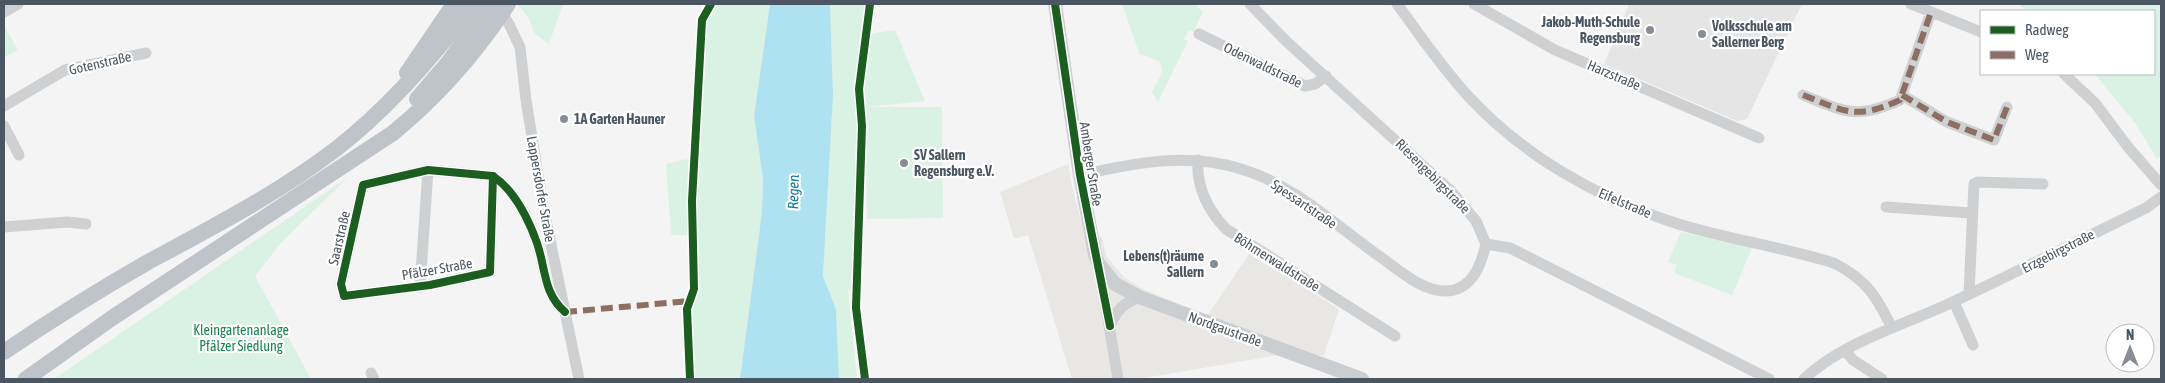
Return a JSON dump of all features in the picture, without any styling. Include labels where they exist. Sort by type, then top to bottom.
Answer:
[{"type":"highway","points":[[379,112],[454,4]]},
{"type":"highway","points":[[4,352],[81,301],[264,199],[337,148],[379,112],[429,61],[489,8],[508,4]]},
{"type":"highway","points":[[26,379],[128,308],[393,133],[418,112],[459,71],[489,8]]},
{"type":"main road","name":"Amberger Straße","points":[[1056,4],[1080,175],[1098,263]]},
{"type":"main road","name":"Nordgaustraße","points":[[1098,263],[1115,284],[1139,297],[1362,379]]},
{"type":"street","points":[[4,12],[18,4]]},
{"type":"street","name":"Riesengebirgstraße","points":[[1250,4],[1286,42],[1326,76],[1451,191],[1476,221],[1486,244]]},
{"type":"street","name":"Eifelstraße","points":[[1397,4],[1469,97],[1493,120],[1548,163],[1600,193],[1670,221],[1834,263],[1850,272],[1875,295],[1892,328]]},
{"type":"street","name":"Harzstraße","points":[[1474,4],[1555,50],[1759,138]]},
{"type":"street","points":[[1911,4],[1980,32]]},
{"type":"street","name":"Lappersdorfer Straße","points":[[489,8],[509,24],[520,47],[526,100],[542,202],[579,379]]},
{"type":"street","points":[[1803,95],[1841,110],[1858,113],[1877,111],[1900,100],[1932,12]]},
{"type":"street","name":"Odenwaldstraße","points":[[1199,34],[1305,86],[1315,84],[1326,76]]},
{"type":"street","name":"Gotenstraße","points":[[4,106],[65,70],[146,52]]},
{"type":"street","points":[[2065,75],[2095,103],[2161,185]]},
{"type":"street","points":[[1902,95],[1947,122],[1994,140],[2007,107]]},
{"type":"street","points":[[4,126],[19,155]]},
{"type":"street","name":"Spessartstraße","points":[[1080,175],[1146,162],[1198,160],[1243,169],[1275,182],[1407,276],[1436,290],[1455,289],[1472,279],[1482,261],[1486,244]]},
{"type":"street","name":"Böhmerwaldstraße","points":[[1198,160],[1197,174],[1204,198],[1217,219],[1226,229],[1394,336]]},
{"type":"street","points":[[2143,164],[2161,175]]},
{"type":"street","points":[[420,286],[428,170],[493,176],[511,193],[528,222],[537,243],[550,297],[565,312]]},
{"type":"street","name":"Saarstraße","points":[[344,296],[341,284],[363,185],[428,170]]},
{"type":"street","name":"Pfälzer Straße","points":[[344,296],[420,286],[490,272],[493,176]]},
{"type":"street","points":[[1969,294],[1972,188],[1978,182],[2043,184]]},
{"type":"street","name":"Erzgebirgstraße","points":[[1804,379],[1814,369],[1845,350],[1954,302],[2146,208],[2161,197]]},
{"type":"street","points":[[1886,207],[1972,213]]},
{"type":"street","points":[[4,226],[67,222],[86,224]]},
{"type":"street","points":[[1486,244],[1510,248],[1769,379]]},
{"type":"street","name":"Amberger Straße","points":[[1098,263],[1118,379]]},
{"type":"street","points":[[1110,326],[1113,318],[1124,305],[1139,297]]},
{"type":"street","points":[[1954,302],[1973,345]]},
{"type":"street","points":[[1845,350],[1853,360],[1882,379]]},
{"type":"street","points":[[1817,379],[1824,364]]},
{"type":"shaded area","name":"Volksschule am Sallerner Berg","points":[[1629,4],[1802,4],[1747,119],[1737,121],[1604,64]]},
{"type":"shaded area","points":[[1068,164],[1085,235],[1102,237],[1106,256],[1125,278],[1143,289],[1207,316],[1249,254],[1339,309],[1324,355],[1273,356],[1138,379],[1072,379],[1028,235],[1014,239],[1000,192]]},
{"type":"green space","points":[[517,4],[563,4],[549,44],[535,34],[528,17]]},
{"type":"green space","points":[[706,4],[770,4],[754,116],[763,179],[762,212],[740,379],[693,379],[689,309],[696,290],[691,235],[671,235],[666,164],[686,159],[690,161],[700,15]]},
{"type":"green space","points":[[830,4],[873,4],[869,34],[895,30],[925,101],[868,107],[942,107],[943,218],[867,219],[866,108],[863,108],[863,254],[859,297],[848,289],[857,379],[839,379],[836,309],[823,276],[833,95]]},
{"type":"green space","points":[[1122,4],[1195,4],[1203,12],[1193,32],[1189,30],[1184,39],[1188,41],[1158,102],[1152,92],[1162,72],[1160,62],[1139,53]]},
{"type":"green space","points":[[2018,4],[2161,4],[2161,155],[2157,159],[2135,123],[2096,75],[2155,75],[2155,10],[2027,10]]},
{"type":"green space","points":[[4,25],[18,50],[4,57]]},
{"type":"green space","name":"Kleingartenanlage Pfälzer Siedlung","points":[[348,177],[280,244],[255,276],[311,379],[54,379]]},
{"type":"green space","points":[[1681,232],[1752,248],[1732,295],[1674,273],[1677,265],[1668,262]]},
{"type":"water","name":"Regen","points":[[770,4],[830,4],[833,95],[823,276],[836,309],[839,379],[740,379],[762,212],[763,179],[754,116]]},
{"type":"marked path","points":[[1803,95],[1830,106],[1861,112],[1900,100],[1931,12]]},
{"type":"marked path","points":[[1902,95],[1947,122],[1994,140],[2007,107]]},
{"type":"marked path","points":[[565,312],[690,301]]},
{"type":"cycle path","points":[[690,379],[687,309],[694,289],[692,201],[702,20],[711,4]]},
{"type":"cycle path","points":[[865,379],[856,308],[862,126],[859,89],[870,4]]},
{"type":"cycle path","points":[[1055,4],[1080,175],[1110,326]]},
{"type":"cycle path","points":[[493,176],[428,170],[363,185],[341,284],[344,296],[430,285],[490,272],[493,176],[508,189],[525,215],[537,243],[549,289],[558,305],[565,312]]},
{"type":"place","name":"Jakob-Muth-Schule Regensburg","points":[[1650,30]]},
{"type":"place","name":"Volksschule am Sallerner Berg","points":[[1702,34]]},
{"type":"place","name":"1A Garten Hauner","points":[[564,119]]},
{"type":"place","name":"SV Sallern Regensburg e.V.","points":[[904,163]]},
{"type":"place","name":"Lebens(t)räume Sallern","points":[[1214,264]]}]
